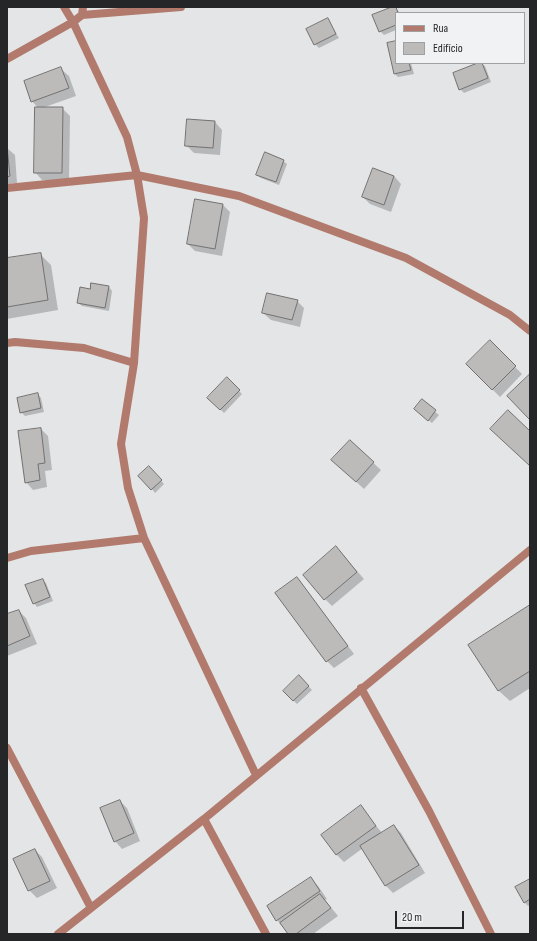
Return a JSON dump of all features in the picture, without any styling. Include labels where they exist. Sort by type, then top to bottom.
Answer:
[{"type":"street","points":[[64,7],[74,22],[127,137],[137,175],[144,218],[134,363],[122,444],[128,488],[144,538],[256,775]]},
{"type":"street","points":[[7,59],[74,22],[82,11],[181,7]]},
{"type":"street","points":[[7,188],[137,175],[239,196],[406,258],[510,315],[530,331]]},
{"type":"street","points":[[7,342],[84,348],[134,363]]},
{"type":"street","points":[[7,558],[31,552],[144,538]]},
{"type":"street","points":[[58,934],[204,818],[360,688],[530,550]]},
{"type":"street","points":[[360,688],[429,810],[491,934]]},
{"type":"street","points":[[7,748],[91,908]]},
{"type":"street","points":[[204,818],[266,934]]},
{"type":"building","points":[[392,7],[396,7],[398,12],[395,12],[395,25],[379,32],[372,15]]},
{"type":"building","points":[[328,18],[336,34],[314,45],[306,29]]},
{"type":"building","points":[[395,41],[395,64],[409,64],[411,70],[394,74],[387,43]]},
{"type":"building","points":[[476,64],[482,64],[488,78],[459,90],[453,73]]},
{"type":"building","points":[[61,67],[69,88],[31,102],[24,81]]},
{"type":"building","points":[[35,107],[63,107],[62,173],[34,173]]},
{"type":"building","points":[[187,119],[215,121],[213,148],[185,146]]},
{"type":"building","points":[[7,147],[10,176],[7,177]]},
{"type":"building","points":[[265,152],[284,160],[276,182],[256,175]]},
{"type":"building","points":[[373,168],[394,176],[384,205],[362,197]]},
{"type":"building","points":[[195,199],[223,204],[215,249],[187,244]]},
{"type":"building","points":[[41,253],[48,300],[7,307],[7,258]]},
{"type":"building","points":[[91,283],[109,286],[105,308],[77,303],[80,287],[90,289]]},
{"type":"building","points":[[267,293],[298,300],[292,320],[262,313]]},
{"type":"building","points":[[490,340],[516,366],[492,390],[466,364]]},
{"type":"building","points":[[530,374],[530,420],[507,396]]},
{"type":"building","points":[[227,377],[240,390],[220,410],[207,398]]},
{"type":"building","points":[[38,393],[41,408],[20,413],[17,398]]},
{"type":"building","points":[[422,399],[436,410],[428,421],[414,409]]},
{"type":"building","points":[[508,410],[530,431],[530,466],[490,429]]},
{"type":"building","points":[[41,428],[45,463],[38,464],[40,480],[25,483],[18,431]]},
{"type":"building","points":[[350,440],[374,462],[356,482],[331,460]]},
{"type":"building","points":[[149,466],[162,480],[151,490],[138,476]]},
{"type":"building","points":[[336,546],[357,572],[324,600],[303,575]]},
{"type":"building","points":[[297,577],[348,646],[326,662],[275,593]]},
{"type":"building","points":[[43,579],[50,597],[33,604],[25,585]]},
{"type":"building","points":[[530,605],[530,671],[498,691],[468,645]]},
{"type":"building","points":[[19,610],[30,636],[7,646],[7,614]]},
{"type":"building","points":[[299,675],[309,686],[293,701],[283,691]]},
{"type":"building","points":[[120,800],[134,833],[114,842],[100,808]]},
{"type":"building","points":[[361,805],[376,826],[336,855],[321,835]]},
{"type":"building","points":[[394,825],[419,865],[385,886],[360,846]]},
{"type":"building","points":[[35,849],[50,881],[28,891],[13,859]]},
{"type":"building","points":[[311,877],[320,891],[276,921],[267,906]]},
{"type":"building","points":[[530,879],[530,899],[524,903],[515,887]]},
{"type":"building","points":[[320,894],[331,908],[296,934],[288,934],[280,923]]}]
